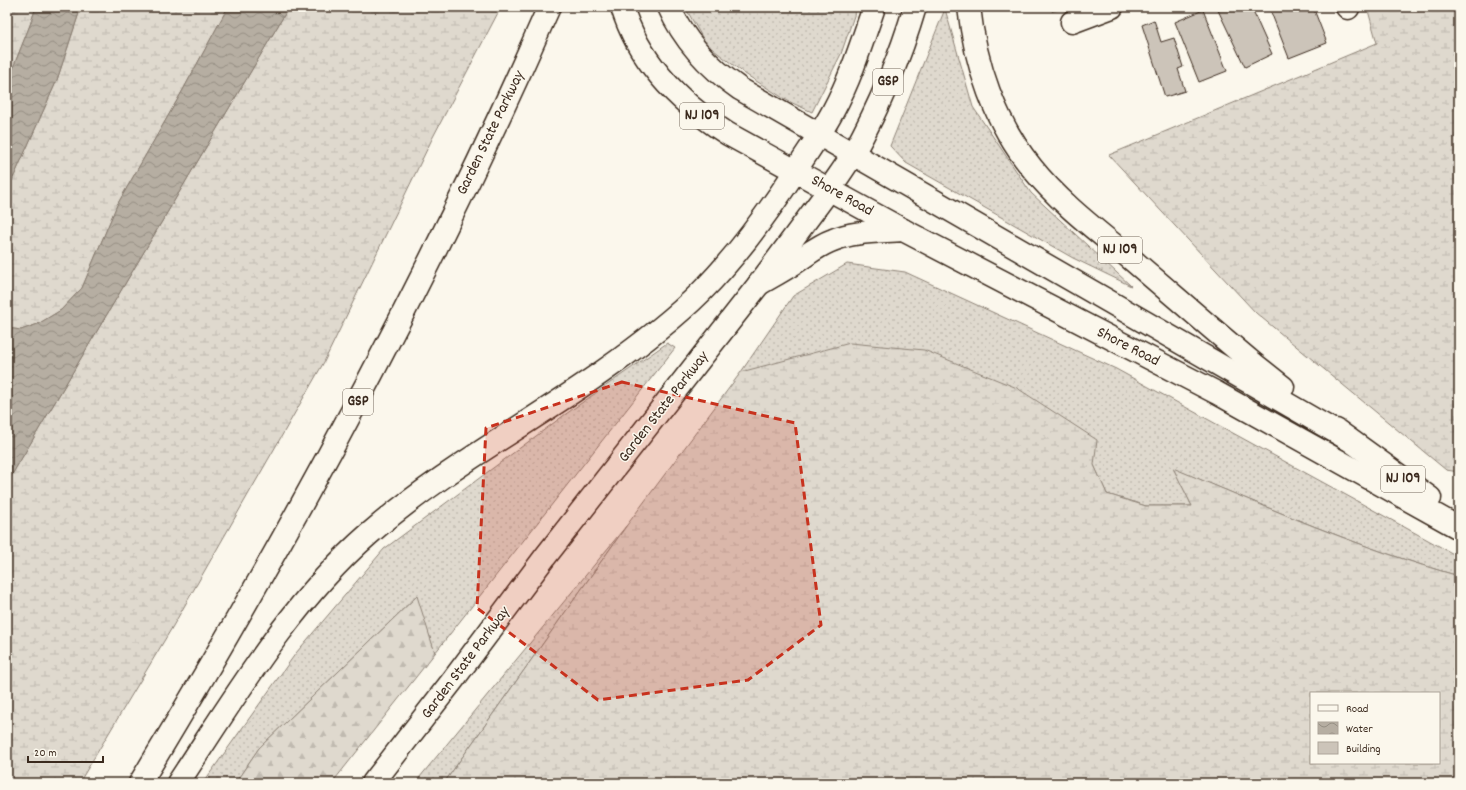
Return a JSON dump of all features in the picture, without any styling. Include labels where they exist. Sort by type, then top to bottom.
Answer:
[{"type":"main road","name":"Garden State Parkway","points":[[140,783],[263,575],[367,384],[479,160],[550,7]]},
{"type":"main road","name":"NJ 109","points":[[622,7],[632,34],[655,70],[671,88],[708,121],[728,134],[796,170]]},
{"type":"main road","points":[[669,7],[681,30],[694,48],[723,78],[740,89],[1348,439]]},
{"type":"main road","points":[[178,783],[264,654],[305,602],[344,557],[395,512],[424,490],[600,374],[659,330],[686,306],[720,272],[760,222],[796,170],[833,112],[860,49],[874,7]]},
{"type":"main road","name":"Garden State Parkway","points":[[373,783],[453,680],[545,557],[759,284],[829,190],[853,154],[886,87],[900,55],[916,7]]},
{"type":"main road","name":"NJ 109","points":[[969,7],[979,64],[988,91],[999,117],[1015,145],[1032,168],[1070,207],[1254,364],[1348,439],[1459,519]]},
{"type":"main road","points":[[1072,22],[1112,7]]},
{"type":"main road","name":"Shore Road","points":[[796,170],[829,190],[903,230],[1217,393],[1459,528]]},
{"type":"main road","points":[[759,284],[810,252],[834,239],[848,235],[903,230]]},
{"type":"highlighted area","points":[[622,382],[795,423],[821,625],[748,680],[598,700],[477,608],[486,428]]},
{"type":"green space","points":[[7,7],[36,7],[7,83]]},
{"type":"green space","points":[[81,7],[228,7],[183,90],[117,205],[82,288],[61,310],[38,324],[21,330],[7,328],[7,190],[57,80]]},
{"type":"green space","points":[[289,7],[501,7],[433,137],[324,362],[173,626],[79,783],[7,783],[7,483]]},
{"type":"green space","points":[[685,7],[857,7],[841,54],[812,112],[788,101],[745,74],[706,44]]},
{"type":"green space","points":[[1367,7],[1459,7],[1459,472],[1446,470],[1256,313],[1109,155],[1377,43]]},
{"type":"green space","points":[[945,9],[973,107],[1031,193],[1131,286],[1073,258],[906,163],[890,146]]},
{"type":"green space","points":[[847,264],[905,272],[1116,369],[1459,557],[1459,576],[1386,553],[1351,540],[1174,469],[1192,506],[1146,506],[1107,494],[1094,465],[741,372],[793,296]]},
{"type":"green space","points":[[667,343],[675,348],[435,653],[416,597],[259,748],[235,783],[203,783],[296,653],[384,549],[563,416]]},
{"type":"green space","points":[[850,343],[924,350],[1017,388],[1097,440],[1094,465],[1107,494],[1146,506],[1192,506],[1173,468],[1350,540],[1459,576],[1459,783],[444,783],[627,525],[741,372]]},
{"type":"green space","points":[[627,525],[444,783],[415,783]]},
{"type":"green space","points":[[417,596],[435,653],[332,783],[235,783],[259,748]]},
{"type":"water","points":[[36,7],[81,7],[57,80],[7,190],[7,83]]},
{"type":"water","points":[[228,7],[289,7],[7,483],[7,328],[21,330],[38,324],[61,310],[82,288],[117,205],[183,90]]},
{"type":"building","points":[[1051,7],[1068,7],[1052,11]]},
{"type":"building","points":[[1251,7],[1272,54],[1245,67],[1217,8]]},
{"type":"building","points":[[1269,7],[1313,7],[1327,43],[1289,58]]},
{"type":"building","points":[[1203,10],[1227,71],[1199,82],[1175,22]]},
{"type":"building","points":[[1154,20],[1161,42],[1174,38],[1183,67],[1178,69],[1185,91],[1165,97],[1142,25]]}]
